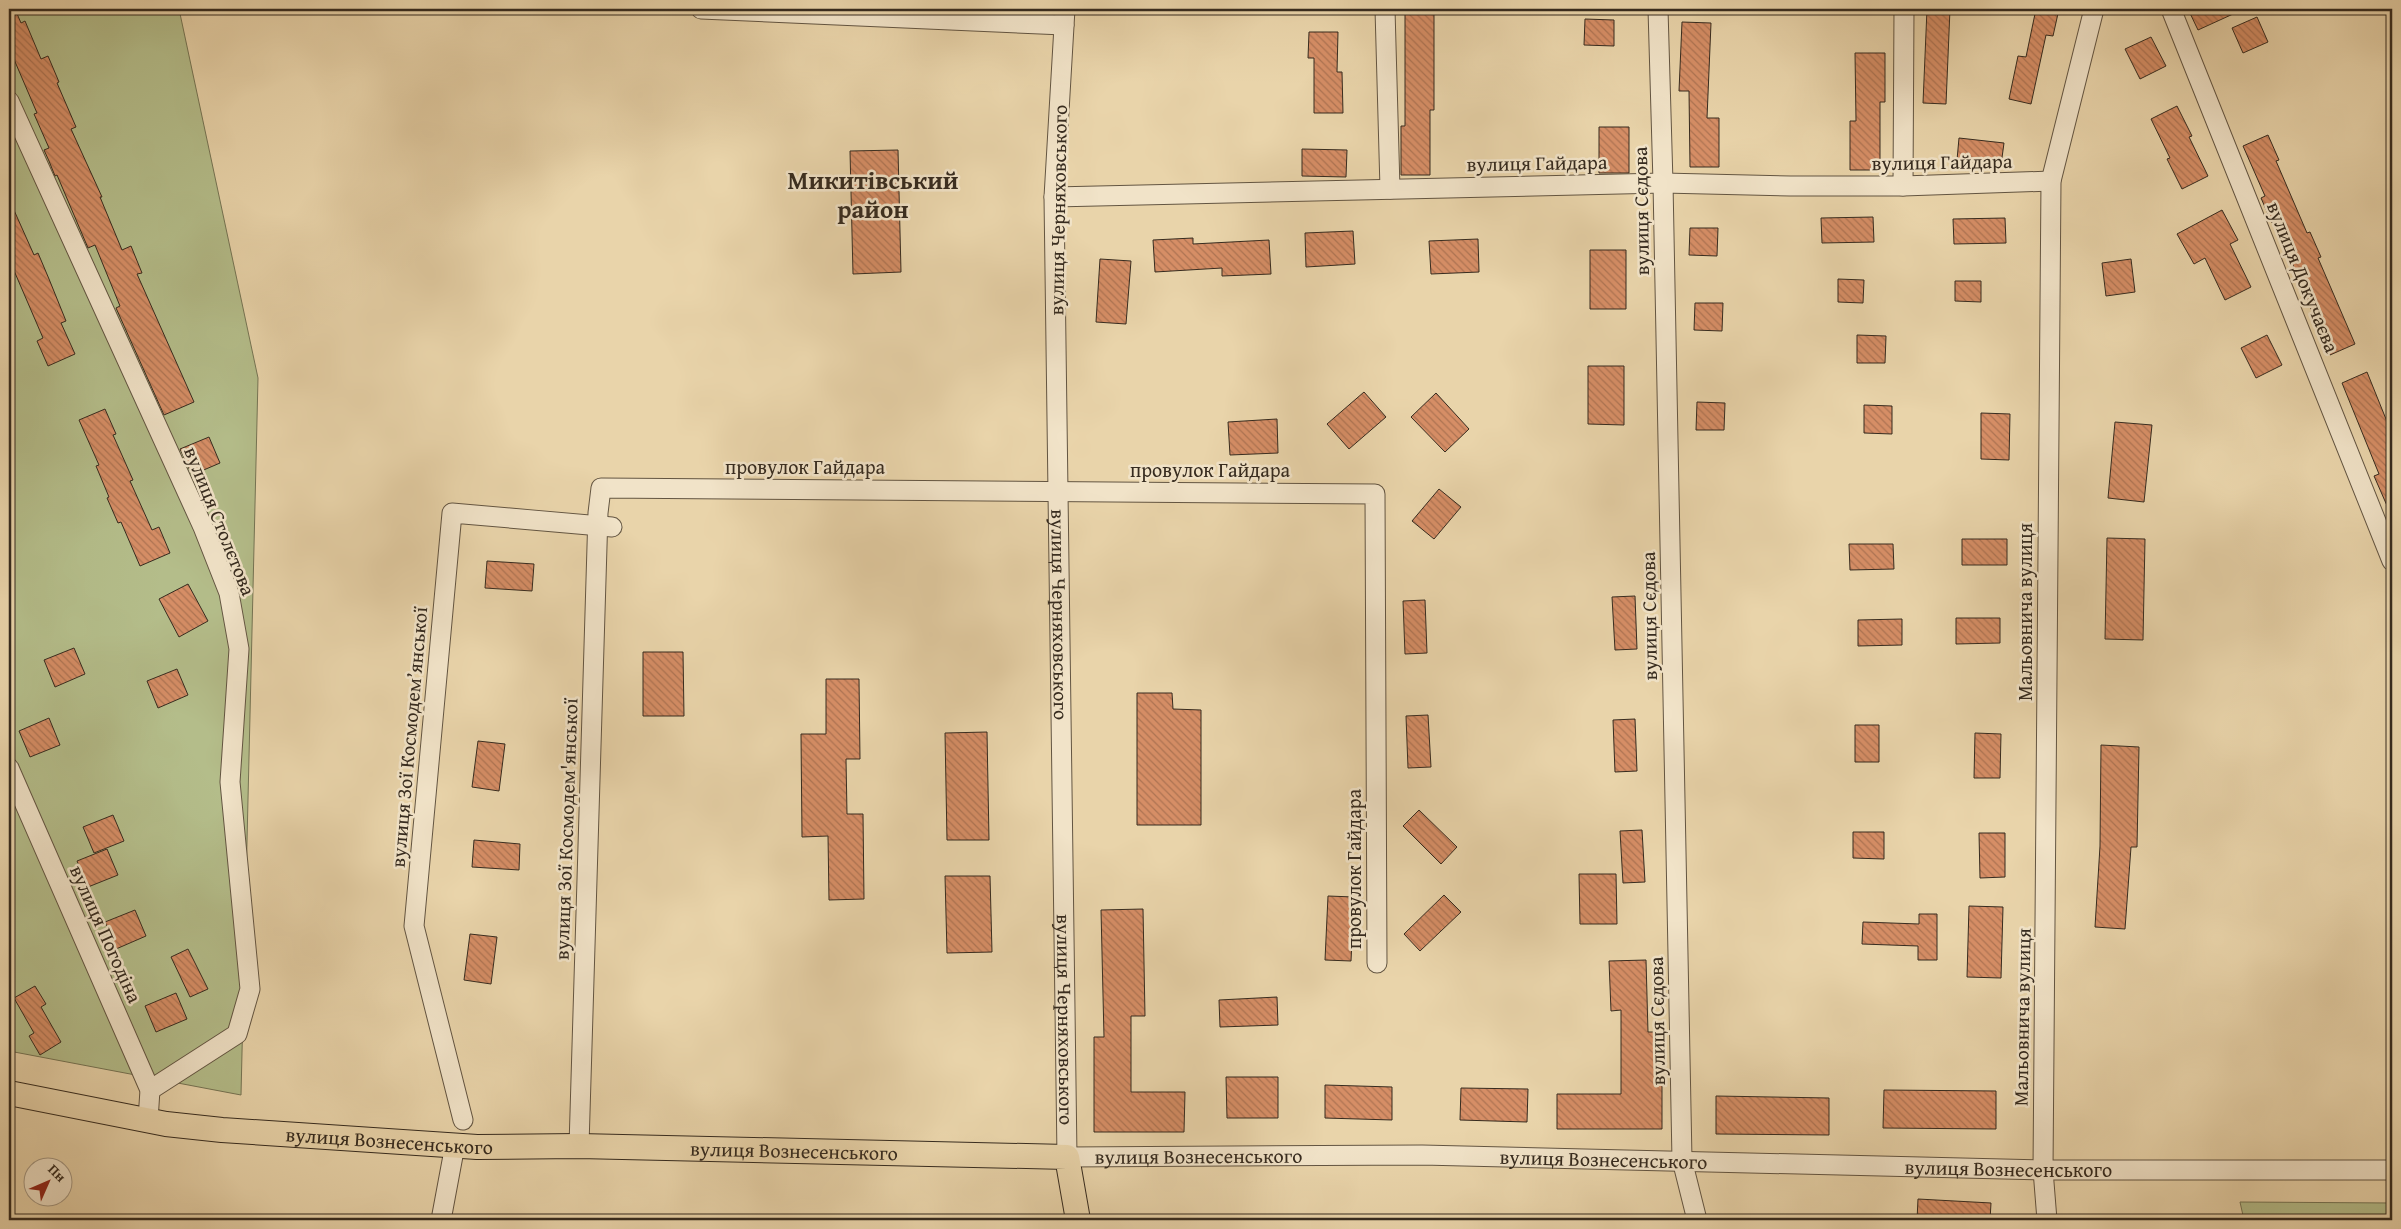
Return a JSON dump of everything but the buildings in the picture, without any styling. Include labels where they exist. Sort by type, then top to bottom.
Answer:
[{"type":"main road","name":"вулиця Вознесенського","points":[[9,1093],[148,1120],[222,1130],[466,1146],[579,1146],[1067,1157]]},
{"type":"main road","name":"вулиця Черняховського","points":[[1067,1157],[1078,1220]]},
{"type":"street","points":[[701,9],[1064,17]]},
{"type":"street","points":[[1385,9],[1390,189]]},
{"type":"street","name":"вулиця Сєдова","points":[[1658,9],[1682,1160],[1697,1220]]},
{"type":"street","points":[[1903,186],[1904,9]]},
{"type":"street","name":"Мальовнича вулиця","points":[[2047,1220],[2043,1170],[2051,182],[2094,9]]},
{"type":"street","name":"вулиця Докучаєва","points":[[2171,9],[2392,561]]},
{"type":"street","name":"вулиця Черняховського","points":[[1064,17],[1054,197],[1067,1157]]},
{"type":"street","name":"вулиця Столєтова","points":[[9,101],[203,527],[229,593],[239,649],[230,782],[250,989],[237,1034],[150,1090]]},
{"type":"street","name":"вулиця Гайдара","points":[[1054,197],[1663,183],[1903,186],[2051,182]]},
{"type":"street","name":"провулок Гайдара","points":[[602,522],[601,488],[1375,494],[1376,963]]},
{"type":"street","name":"вулиця Зої Космодем’янської","points":[[463,1120],[414,926],[452,513],[602,522]]},
{"type":"street","name":"вулиця Зої Космодем'янської","points":[[579,1146],[602,522]]},
{"type":"street","name":"вулиця Погодіна","points":[[9,768],[150,1090],[148,1120]]},
{"type":"street","points":[[442,1220],[466,1146]]},
{"type":"street","name":"вулиця Вознесенського","points":[[1067,1157],[1422,1155],[2043,1170],[2392,1170]]},
{"type":"green space","points":[[9,9],[179,9],[258,378],[241,1095],[9,1051]]},
{"type":"green space","points":[[2240,1202],[2392,1203],[2392,1220],[2244,1220]]},
{"type":"district","name":"Микитівський район","points":[[873,194]]}]
